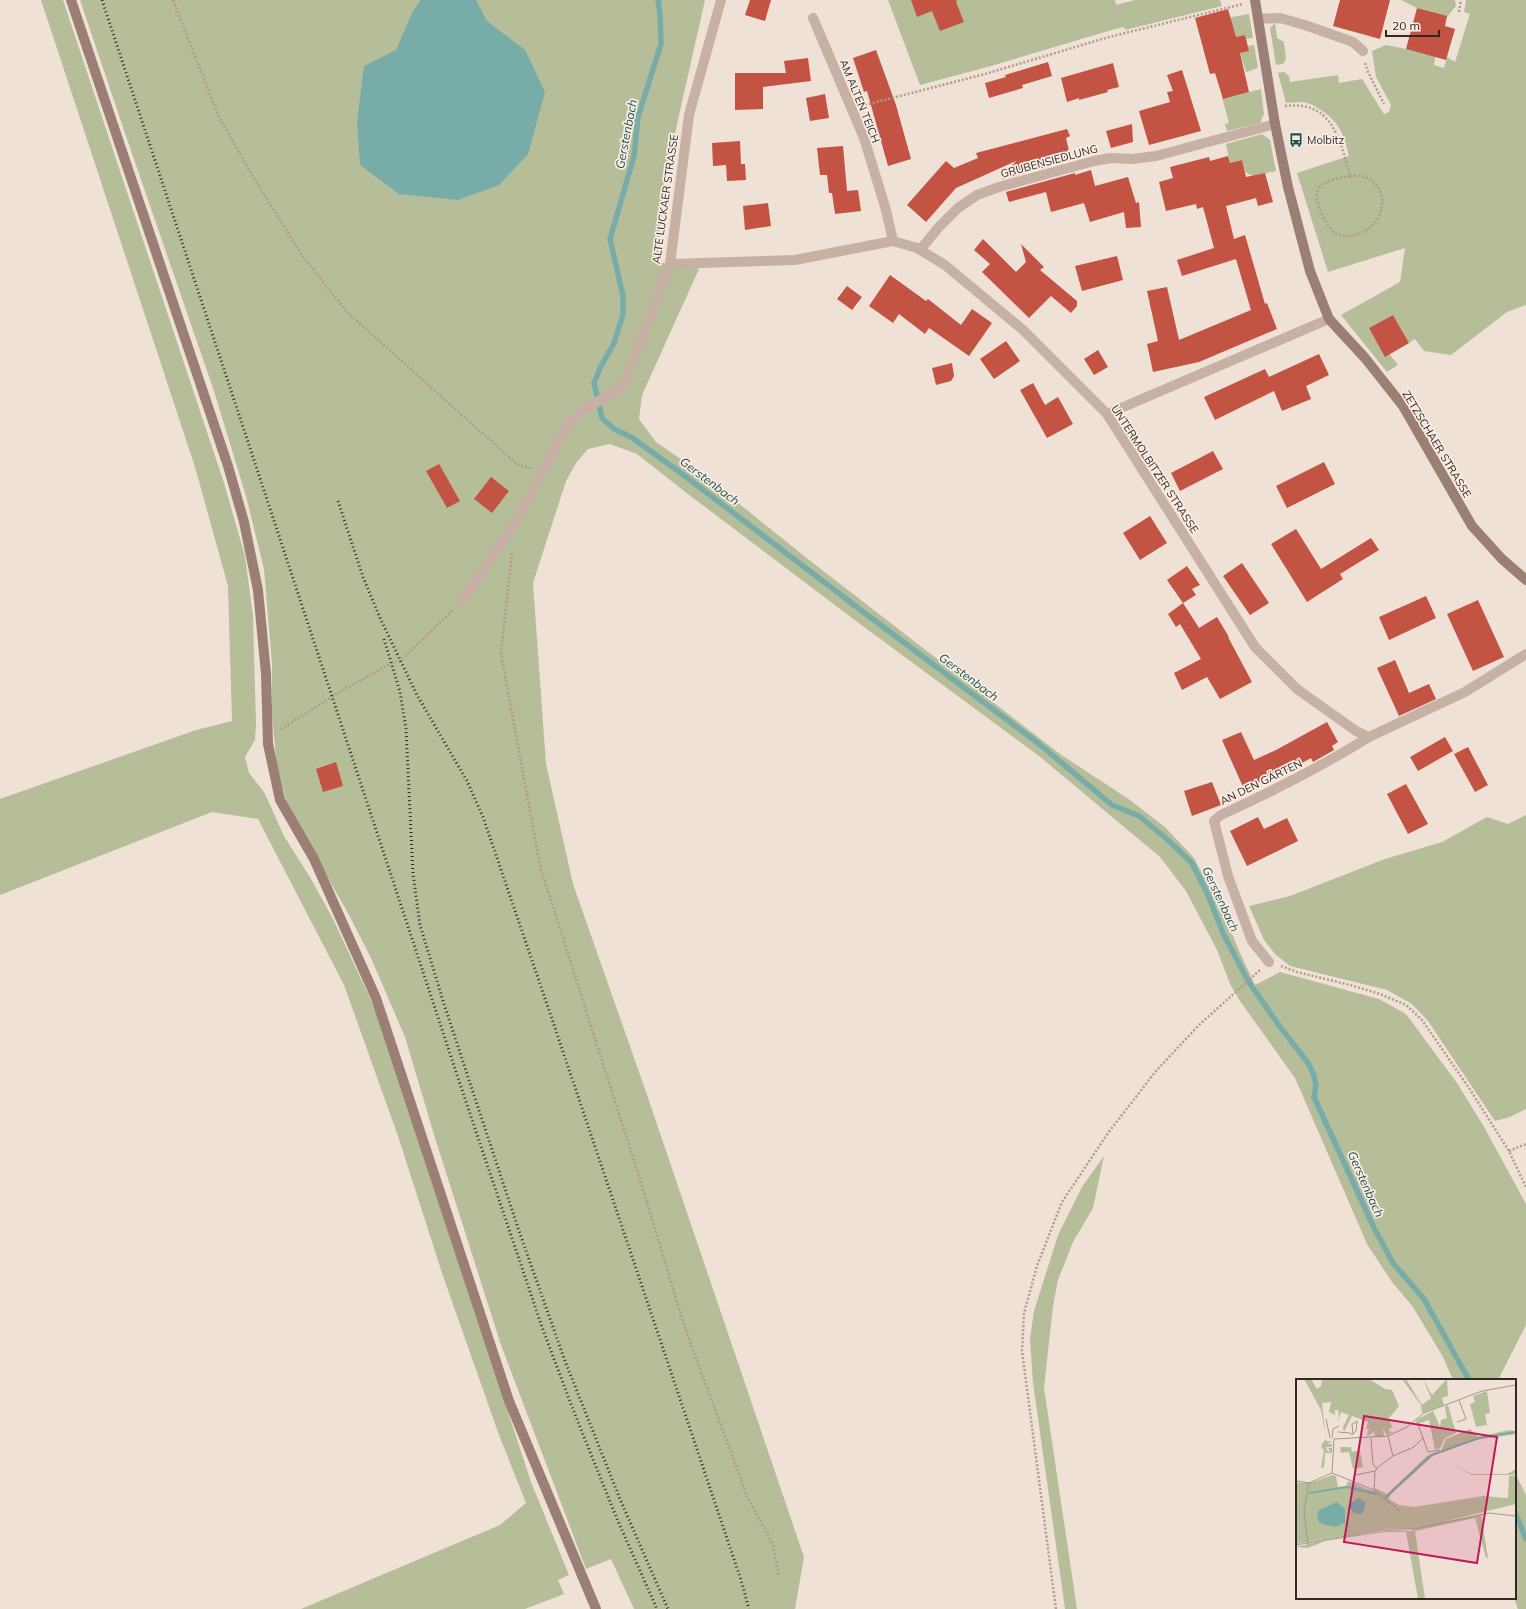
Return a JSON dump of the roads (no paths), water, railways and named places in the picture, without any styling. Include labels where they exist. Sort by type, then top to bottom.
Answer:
[{"type":"street","points":[[71,0],[228,466],[244,522],[258,590],[266,674],[268,744],[280,800],[314,859],[376,998],[509,1401],[596,1609]]},
{"type":"street","name":"ALTE LUCKAER STRASSE","points":[[462,601],[516,521],[568,424],[582,410],[614,393],[623,384],[670,264],[689,115],[721,0]]},
{"type":"street","name":"ZETZSCHAER STRASSE","points":[[1255,1],[1272,108],[1288,187],[1310,271],[1329,319],[1365,358],[1403,406],[1472,526],[1502,559],[1526,580]]},
{"type":"street","name":"AM ALTEN TEICH","points":[[813,18],[864,138],[886,210],[893,241]]},
{"type":"street","points":[[1258,19],[1280,18],[1305,25],[1353,42],[1363,51]]},
{"type":"street","name":"GRUBENSIEDLUNG","points":[[920,250],[938,228],[958,208],[977,195],[999,187],[1094,161],[1111,158],[1132,159],[1156,156],[1275,124]]},
{"type":"street","name":"UNTERMOLBITZER STRASSE","points":[[670,264],[795,260],[893,241],[920,250],[945,266],[1022,329],[1107,414],[1255,647],[1297,688],[1356,731],[1369,737]]},
{"type":"street","points":[[1107,414],[1329,319]]},
{"type":"street","points":[[1369,737],[1465,692],[1526,654]]},
{"type":"street","name":"AN DEN GÄRTEN","points":[[1269,962],[1252,941],[1228,876],[1214,821],[1221,815],[1290,783],[1335,759],[1369,737]]},
{"type":"water","points":[[421,0],[476,0],[487,21],[525,50],[545,92],[528,154],[499,185],[458,200],[399,194],[360,165],[357,122],[364,66],[396,50],[413,11]]},
{"type":"waterway","name":"Gerstenbach","points":[[658,0],[661,44],[638,117],[634,156],[610,239],[623,296],[623,314],[614,343],[600,368],[594,383],[602,418],[614,429],[631,437],[685,476],[1038,743],[1112,805],[1139,816],[1168,840],[1192,863],[1208,895],[1223,933],[1248,981],[1308,1063],[1313,1073],[1316,1085],[1314,1097],[1374,1228],[1393,1263],[1424,1299],[1468,1379]]},
{"type":"waterway","name":"Gerstenbach","points":[[1516,1514],[1526,1539]]},
{"type":"railway","points":[[102,0],[463,1093],[543,1330],[617,1519],[657,1609]]},
{"type":"railway","points":[[338,501],[363,577],[380,618],[417,695],[467,781],[483,817],[741,1580],[749,1609]]},
{"type":"railway","points":[[384,639],[400,692],[406,729],[413,874],[420,925],[444,1004],[519,1231],[565,1361],[620,1499],[668,1609]]},
{"type":"place","name":"Molbitz","points":[[1296,140]]}]
